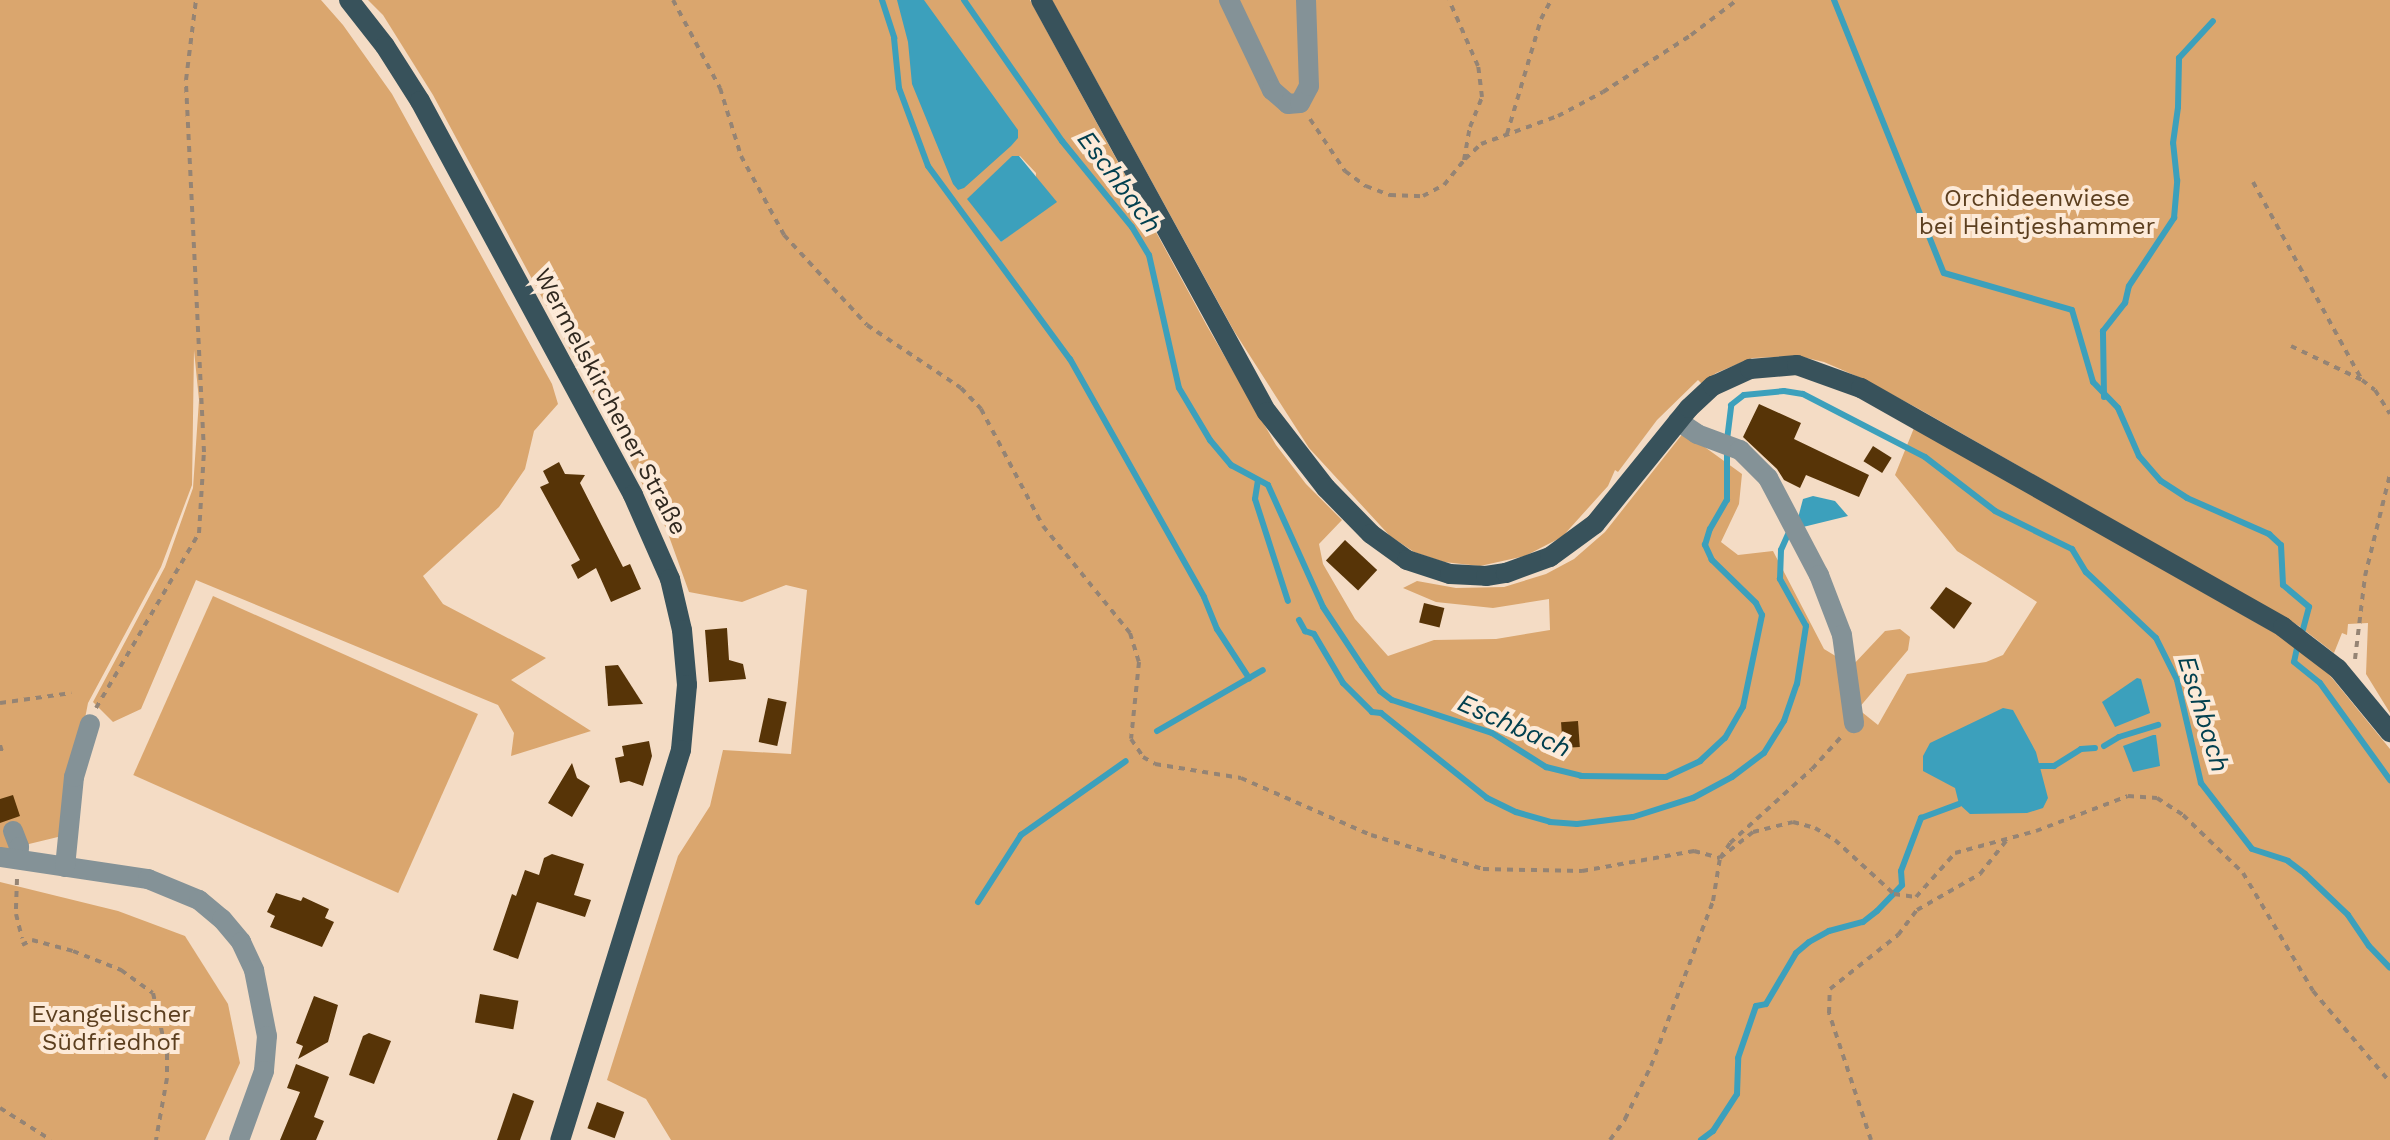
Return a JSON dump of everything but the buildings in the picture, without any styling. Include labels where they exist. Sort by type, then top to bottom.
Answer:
[{"type":"main road","name":"Wermelskirchener Straße","points":[[349,0],[385,46],[420,101],[633,495],[670,579],[682,630],[687,685],[681,750],[566,1135]]},
{"type":"main road","points":[[1041,0],[1267,412],[1326,488],[1371,534],[1398,554],[1434,571],[1465,576],[1506,573],[1550,557],[1572,544],[1601,517],[1678,421],[1713,386],[1750,369],[1797,365],[1831,374],[1870,393],[2283,627],[2315,649],[2347,680],[2390,732]]},
{"type":"street","points":[[1229,0],[1272,90],[1288,104],[1300,103],[1309,86],[1306,0]]},
{"type":"street","points":[[1678,421],[1714,440],[1736,447],[1768,478],[1819,575],[1846,649],[1854,723]]},
{"type":"street","points":[[65,867],[74,777],[90,724]]},
{"type":"street","points":[[9,858],[19,847],[13,831]]},
{"type":"street","points":[[9,858],[148,879],[174,887],[199,900],[222,919],[241,942],[254,970],[267,1036],[264,1071],[239,1140]]},
{"type":"path","points":[[90,724],[100,699],[199,533],[204,452],[186,80],[196,0]]},
{"type":"path","points":[[673,0],[720,88],[741,156],[784,235],[867,325],[971,398],[991,426],[1043,526],[1130,633],[1139,662],[1131,739],[1143,757],[1155,764],[1221,773],[1261,785],[1371,835],[1483,869],[1582,871],[1694,851],[1720,858]]},
{"type":"path","points":[[1449,0],[1478,66],[1482,97],[1470,127],[1464,160]]},
{"type":"path","points":[[1507,134],[1541,19],[1551,0]]},
{"type":"path","points":[[1300,103],[1326,147],[1345,171],[1366,186],[1390,195],[1423,196],[1444,185],[1481,144],[1558,116],[1603,92],[1691,35],[1737,0]]},
{"type":"path","points":[[2253,182],[2334,324],[2362,380]]},
{"type":"path","points":[[2291,346],[2362,380],[2375,390],[2390,414]]},
{"type":"path","points":[[2347,680],[2355,661],[2365,576],[2390,474]]},
{"type":"path","points":[[0,703],[71,693]]},
{"type":"path","points":[[1610,1140],[1651,1066],[1713,901],[1720,858],[1730,843],[1812,769],[1854,723]]},
{"type":"path","points":[[0,745],[3,755]]},
{"type":"path","points":[[1720,858],[1753,832],[1793,822],[1815,828],[1835,840],[1894,894],[1908,898],[1920,894],[1955,853],[2008,839],[2128,796],[2157,798],[2170,805],[2243,873],[2313,991],[2390,1082]]},
{"type":"path","points":[[1871,1140],[1829,1013],[1830,989],[1898,935],[1917,910],[1980,874],[2008,839]]},
{"type":"path","points":[[9,858],[22,938]]},
{"type":"path","points":[[22,945],[32,940],[73,951],[121,970],[153,993],[167,1054],[167,1078],[156,1140]]},
{"type":"path","points":[[0,1108],[51,1140]]},
{"type":"green space","points":[[0,0],[321,0],[343,25],[392,94],[552,384],[558,404],[534,431],[525,469],[499,507],[423,576],[443,604],[546,658],[511,680],[591,731],[511,756],[514,733],[498,705],[196,580],[141,709],[113,722],[93,702],[165,567],[193,488],[199,400],[194,350],[192,485],[161,567],[88,703],[62,836],[0,851]]},
{"type":"green space","points":[[368,0],[1030,0],[1207,326],[1276,445],[1306,484],[1342,520],[1319,544],[1323,564],[1355,619],[1388,656],[1434,640],[1496,639],[1550,630],[1549,599],[1493,608],[1436,602],[1403,588],[1417,581],[1456,588],[1504,587],[1546,574],[1574,559],[1605,532],[1684,432],[1742,474],[1739,504],[1721,542],[1738,555],[1773,551],[1824,649],[1852,666],[1885,631],[1900,629],[1910,637],[1908,650],[1858,709],[1878,725],[1907,674],[1986,662],[2003,655],[2037,602],[1957,551],[1895,475],[1914,428],[2287,640],[2323,667],[2390,749],[2390,1140],[671,1140],[646,1099],[607,1080],[678,856],[710,806],[723,750],[791,754],[807,590],[786,585],[742,602],[689,592],[666,528],[433,95],[383,15]],"holes":[[[1012,156],[1020,156],[1036,173],[1034,216],[1001,242],[993,230]]]},
{"type":"green space","name":"Orchideenwiese bei Heintjeshammer","points":[[1052,0],[2390,0],[2390,713],[2366,674],[2368,623],[2348,624],[2347,635],[2342,633],[2334,653],[2299,626],[1919,409],[1863,379],[1824,362],[1798,356],[1752,358],[1716,373],[1702,384],[1698,380],[1657,420],[1618,472],[1615,470],[1608,486],[1562,537],[1525,556],[1480,566],[1444,562],[1414,552],[1390,536],[1309,448],[1234,331]]},
{"type":"green space","points":[[213,596],[478,714],[398,893],[133,775]]},
{"type":"green space","name":"Evangelischer Südfriedhof","points":[[0,882],[118,911],[185,936],[228,1004],[240,1063],[205,1140],[0,1140]]},
{"type":"water","points":[[897,0],[924,0],[1018,130],[1018,138],[1011,146],[964,188],[958,190],[953,184],[912,84],[908,42]]},
{"type":"water","points":[[1012,156],[1019,156],[1057,202],[1001,242],[967,199]]},
{"type":"water","points":[[1813,496],[1835,501],[1848,516],[1803,527],[1798,518],[1803,499]]},
{"type":"water","points":[[2137,678],[2141,679],[2150,713],[2115,727],[2102,702]]},
{"type":"water","points":[[2003,708],[2013,710],[2036,752],[2048,798],[2043,808],[2027,813],[1970,814],[1959,804],[1955,788],[1923,771],[1923,756],[1930,743]]},
{"type":"water","points":[[2156,735],[2160,766],[2133,772],[2123,746]]},
{"type":"waterway","points":[[882,0],[894,38],[899,88],[928,166],[1070,359],[1204,597],[1217,629],[1249,678]]},
{"type":"waterway","name":"Eschbach","points":[[964,0],[1062,141],[1132,227],[1149,255],[1179,388],[1210,440],[1231,465],[1268,485],[1323,607],[1380,691],[1392,700],[1492,733],[1546,767],[1581,776],[1666,777],[1700,761],[1725,738],[1743,707],[1762,615],[1756,603],[1712,560],[1705,545],[1710,529],[1727,500],[1727,451]]},
{"type":"waterway","points":[[1834,0],[1944,273],[2072,310],[2093,382],[2118,408],[2139,456],[2161,481],[2187,498],[2269,534],[2281,545],[2283,585],[2309,607],[2303,630]]},
{"type":"waterway","points":[[2104,397],[2103,331],[2125,303],[2129,286],[2174,218],[2177,180],[2173,143],[2178,107],[2179,58],[2213,21]]},
{"type":"waterway","name":"Eschbach","points":[[1727,440],[1731,405],[1744,395],[1784,391],[1803,394],[1925,457],[1995,511],[2072,549],[2086,572],[2156,638],[2177,680],[2201,783],[2252,849],[2288,861],[2305,874],[2348,915],[2369,946],[2390,968]]},
{"type":"waterway","points":[[1258,480],[1255,499],[1288,601]]},
{"type":"waterway","points":[[1299,620],[1305,631],[1314,634],[1343,683],[1372,712],[1381,713],[1487,798],[1516,812],[1550,822],[1577,824],[1633,817],[1693,798],[1732,777],[1764,753],[1784,721],[1797,684],[1806,626],[1780,579],[1781,550],[1788,534]]},
{"type":"waterway","points":[[2297,648],[2294,662],[2320,683],[2390,780]]},
{"type":"waterway","points":[[1157,731],[1263,670]]},
{"type":"waterway","points":[[2104,746],[2119,737],[2158,725]]},
{"type":"waterway","points":[[2040,766],[2054,766],[2081,749],[2095,748]]},
{"type":"waterway","points":[[978,902],[1021,835],[1126,761]]},
{"type":"waterway","points":[[1701,1140],[1713,1131],[1737,1094],[1738,1058],[1756,1006],[1766,1004],[1796,953],[1829,931],[1863,922],[1877,911],[1902,885],[1901,871],[1921,818],[1959,804]]}]
